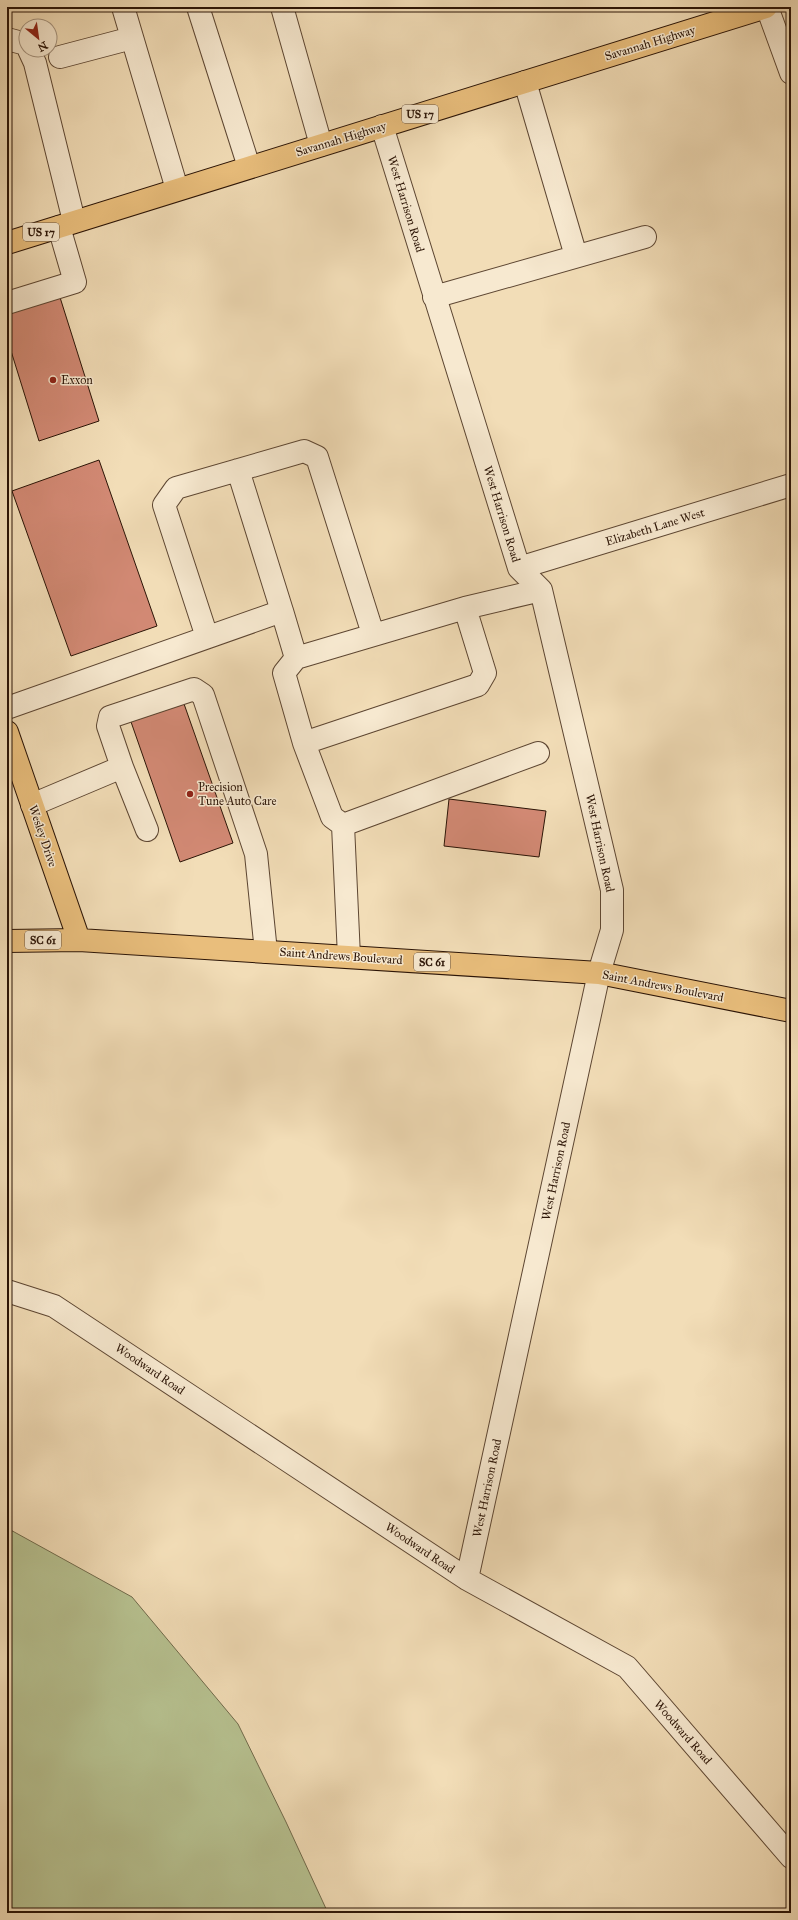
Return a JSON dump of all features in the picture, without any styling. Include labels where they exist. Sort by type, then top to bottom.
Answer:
[{"type":"main road","name":"Savannah Highway","points":[[7,243],[767,7]]},
{"type":"main road","name":"Wesley Drive","points":[[7,732],[79,940]]},
{"type":"main road","name":"Saint Andrews Boulevard","points":[[7,941],[79,940],[599,973],[791,1011]]},
{"type":"street","points":[[123,7],[177,189]]},
{"type":"street","points":[[198,7],[249,167]]},
{"type":"street","points":[[282,7],[321,146]]},
{"type":"street","points":[[767,7],[791,73]]},
{"type":"street","points":[[7,39],[9,38],[18,41]]},
{"type":"street","points":[[60,58],[132,38]]},
{"type":"street","points":[[7,304],[74,282],[67,224],[35,63],[33,58]]},
{"type":"street","points":[[525,82],[576,256]]},
{"type":"street","name":"West Harrison Road","points":[[382,126],[518,568],[541,590],[612,890],[612,930],[599,973],[467,1579]]},
{"type":"street","points":[[434,297],[576,256],[645,238]]},
{"type":"street","points":[[207,637],[164,506],[176,488],[304,451],[317,457],[373,634]]},
{"type":"street","points":[[238,470],[296,658]]},
{"type":"street","name":"Elizabeth Lane West","points":[[518,568],[791,485]]},
{"type":"street","points":[[343,825],[332,817],[304,743],[284,673],[296,658],[373,634],[466,608],[541,590]]},
{"type":"street","points":[[304,743],[478,685],[485,673],[466,608]]},
{"type":"street","points":[[7,708],[282,611]]},
{"type":"street","points":[[147,830],[122,767],[108,726],[110,717],[194,689],[203,695],[256,854],[266,952]]},
{"type":"street","points":[[343,825],[538,753]]},
{"type":"street","points":[[32,805],[122,767]]},
{"type":"street","points":[[343,825],[349,957]]},
{"type":"street","name":"Woodward Road","points":[[7,1290],[54,1306],[467,1579],[627,1668],[791,1857]]},
{"type":"green space","points":[[7,1528],[132,1597],[238,1724],[286,1822],[328,1913],[7,1913]]},
{"type":"building","name":"Exxon","points":[[58,291],[99,421],[39,441],[7,338],[7,307]]},
{"type":"building","points":[[99,460],[157,626],[71,656],[12,491]]},
{"type":"building","points":[[183,701],[233,843],[180,862],[130,719]]},
{"type":"building","points":[[449,799],[546,811],[539,857],[444,846]]},
{"type":"place","name":"Exxon","points":[[53,380]]},
{"type":"place","name":"Precision Tune Auto Care","points":[[190,794]]}]
